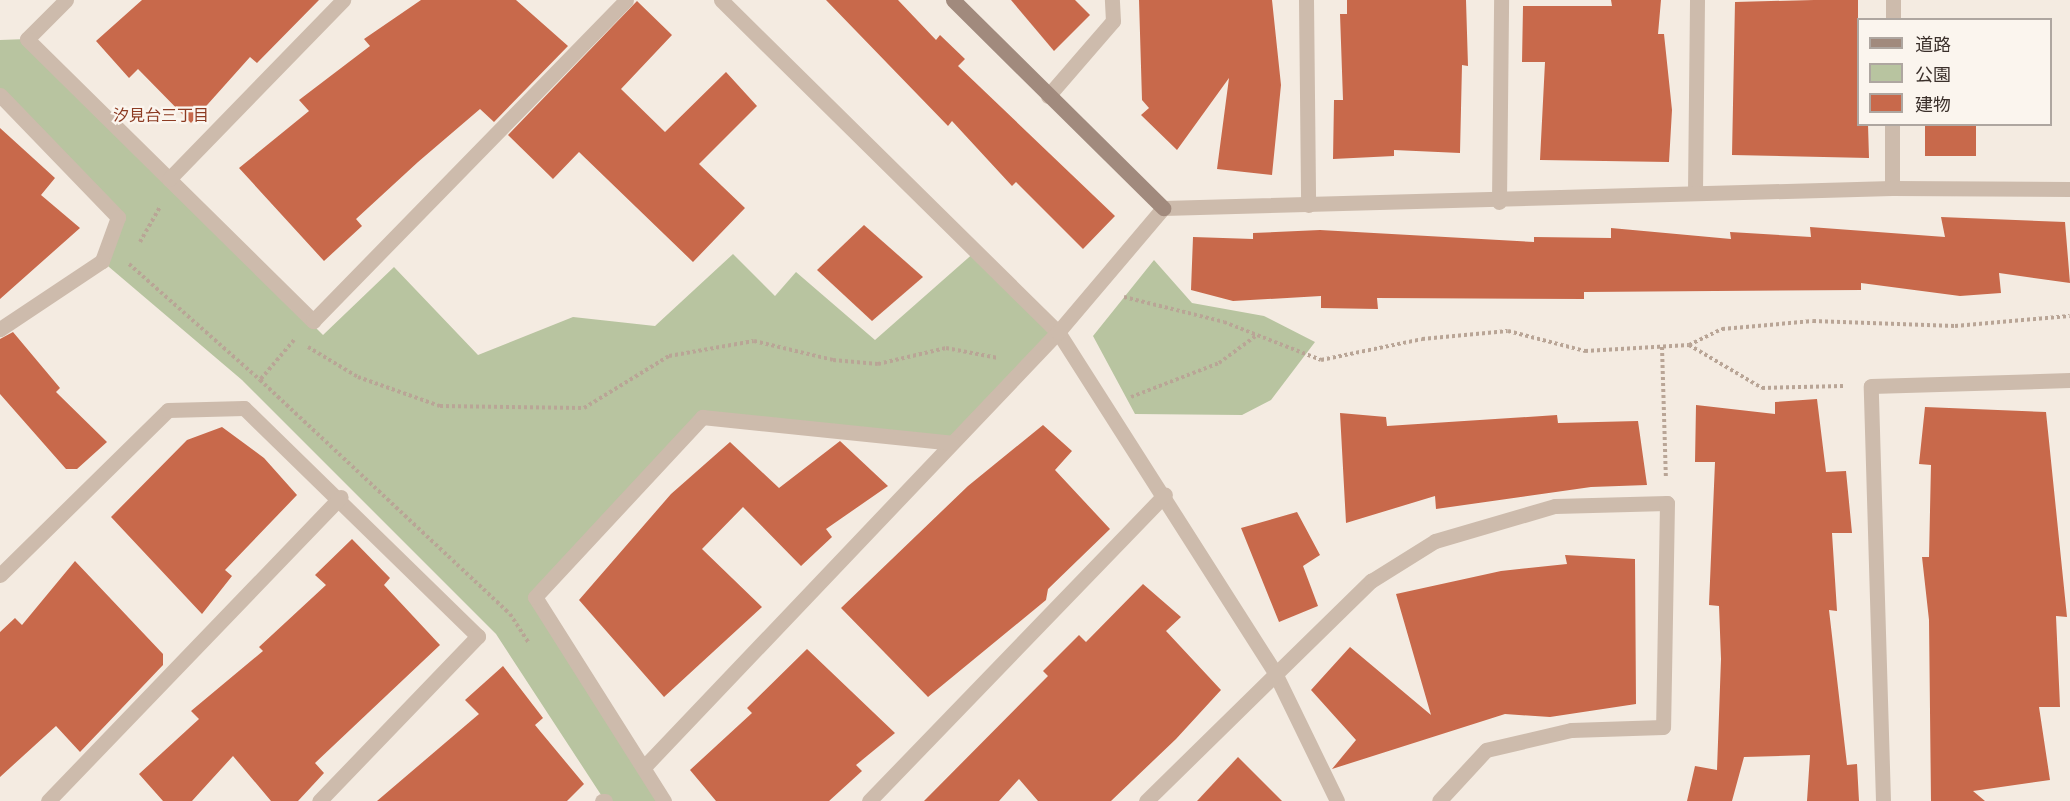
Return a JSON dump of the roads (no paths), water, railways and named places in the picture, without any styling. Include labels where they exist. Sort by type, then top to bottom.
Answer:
[{"type":"street","points":[[66,0],[27,39],[313,321],[626,0]]},
{"type":"street","points":[[169,179],[343,0]]},
{"type":"street","points":[[721,0],[1058,332],[1165,495],[1274,671],[1337,801]]},
{"type":"street","points":[[953,0],[1163,208],[1499,202],[1695,192],[1892,188],[2070,189]]},
{"type":"street","points":[[1048,96],[1113,21],[1112,0]]},
{"type":"street","points":[[1306,0],[1308,205]]},
{"type":"street","points":[[1499,202],[1501,0]]},
{"type":"street","points":[[1695,192],[1697,0]]},
{"type":"street","points":[[1893,0],[1893,18]]},
{"type":"street","points":[[0,95],[118,217],[102,261],[0,329]]},
{"type":"street","points":[[1892,126],[1892,188]]},
{"type":"street","points":[[644,767],[1097,290],[1163,208]]},
{"type":"street","points":[[1883,801],[1871,386],[2070,380]]},
{"type":"street","points":[[0,575],[168,410],[244,408],[342,497],[478,636],[319,801]]},
{"type":"street","points":[[664,801],[535,597],[702,417],[952,443]]},
{"type":"street","points":[[869,801],[1165,495]]},
{"type":"street","points":[[48,801],[342,497]]},
{"type":"street","points":[[1146,801],[1274,671],[1371,581],[1435,541],[1555,506],[1667,503],[1663,727],[1571,730],[1486,750],[1439,801]]},
{"type":"district","name":"汐見台三丁目","points":[[161,116]]}]
